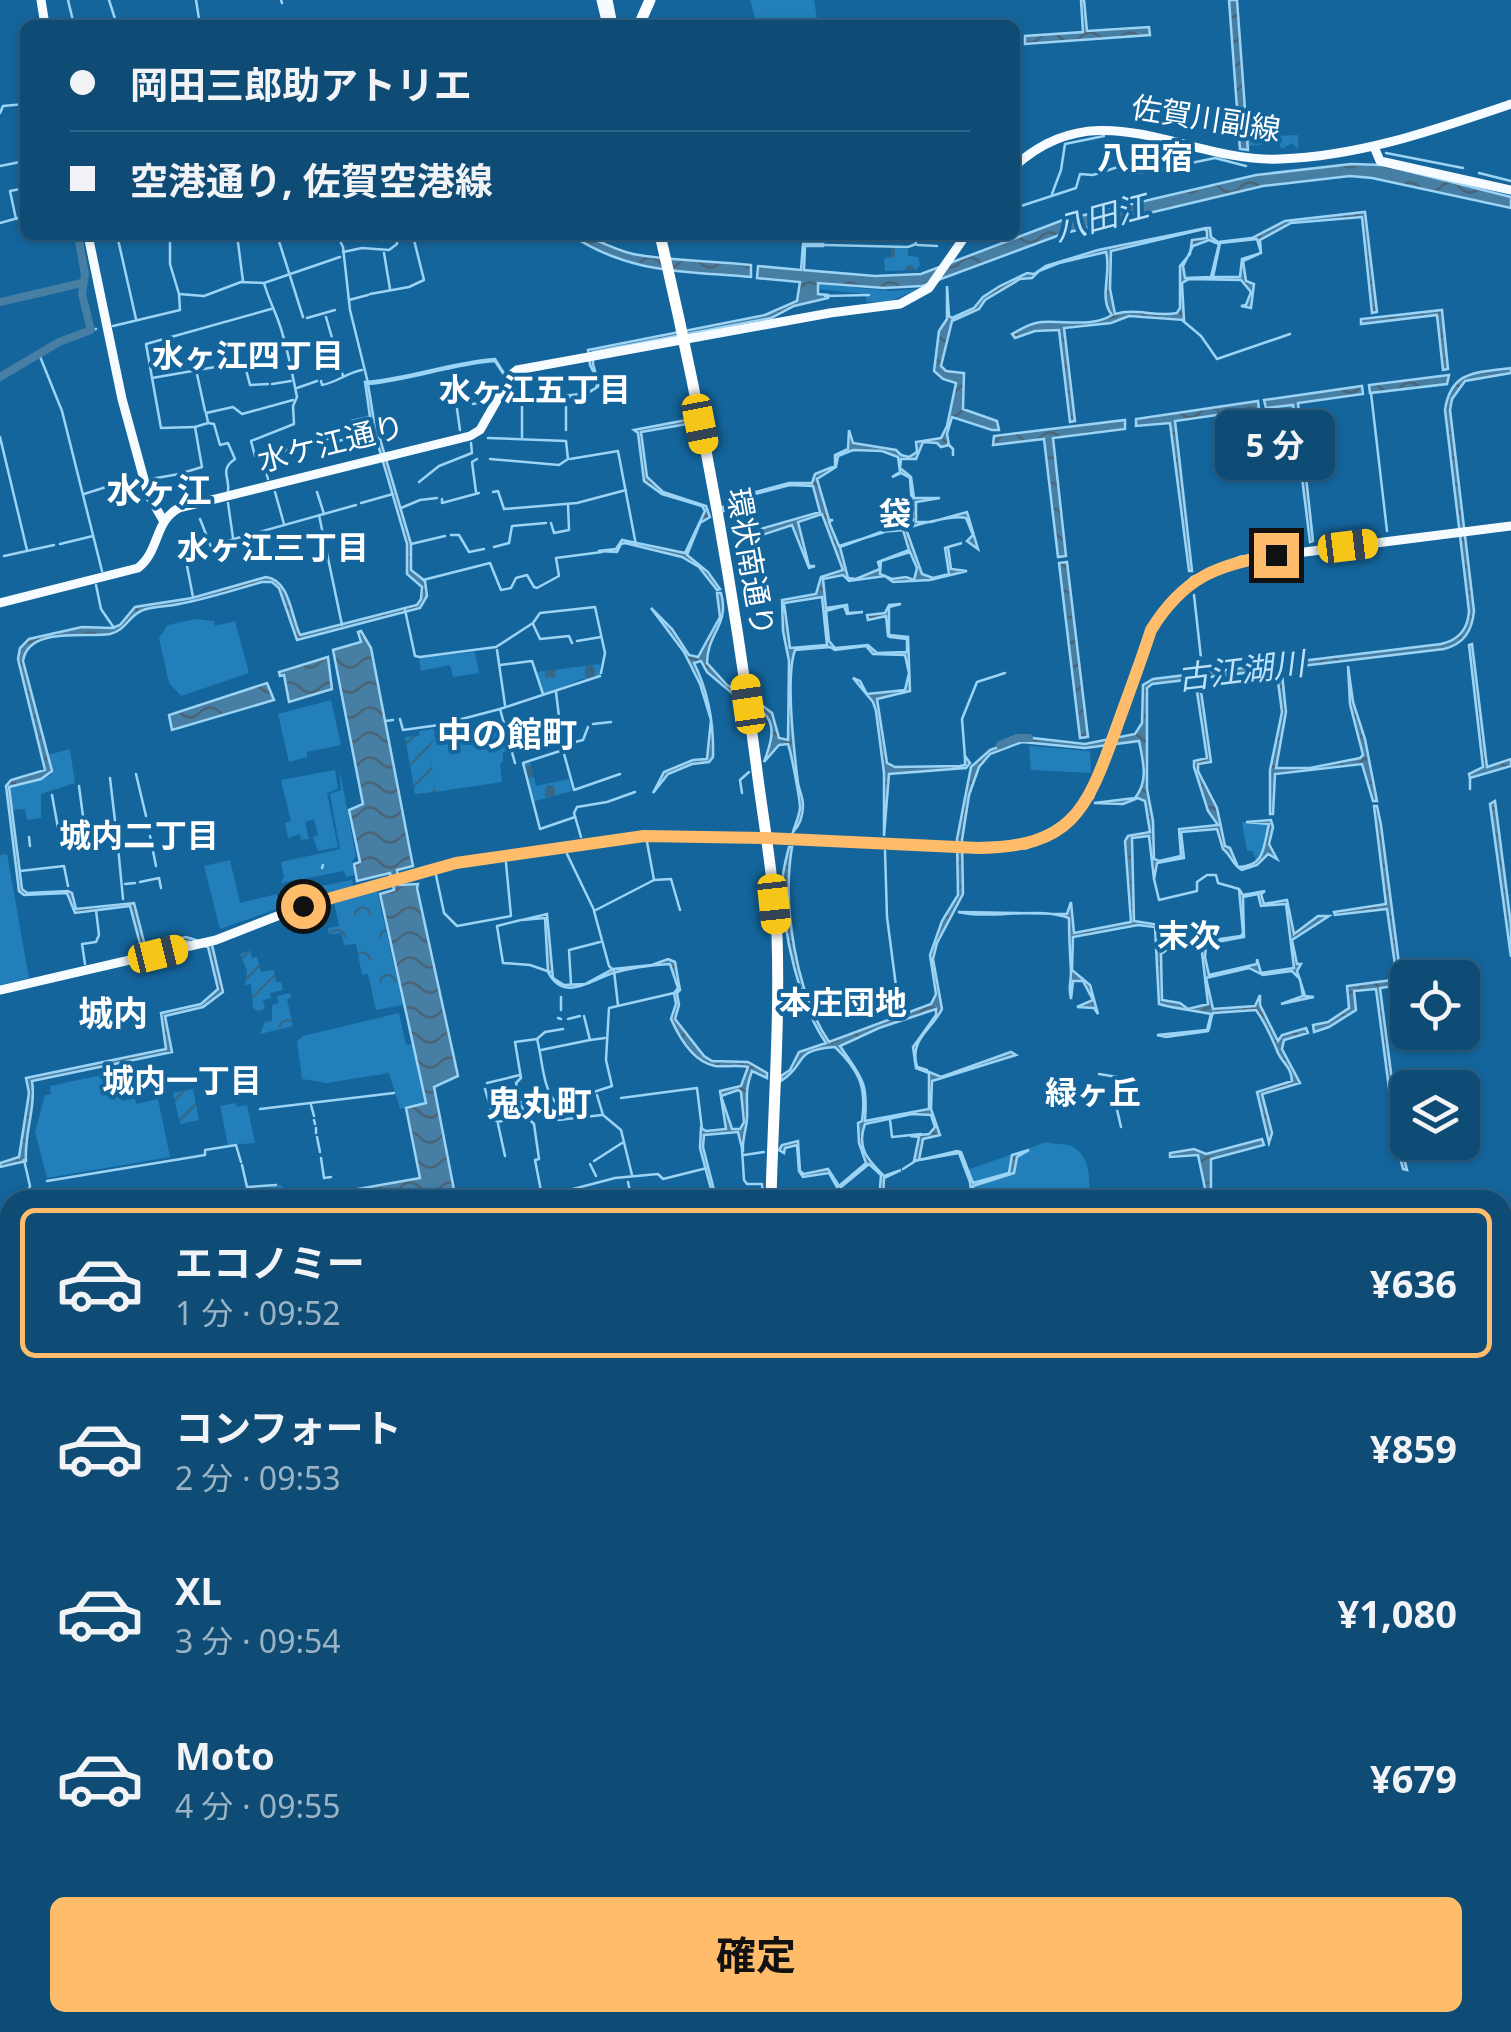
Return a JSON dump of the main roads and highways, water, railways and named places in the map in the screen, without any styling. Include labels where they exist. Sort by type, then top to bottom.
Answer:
[{"type":"highway","name":"環状南通り","points":[[661,240],[684,341],[744,673],[766,838],[776,933],[771,1190]]},
{"type":"main road","name":"佐賀川副線","points":[[1020,162],[1060,138],[1104,129],[1143,133],[1258,159],[1301,158],[1375,148],[1511,104]]},
{"type":"main road","points":[[1375,148],[1380,161],[1511,190]]},
{"type":"main road","points":[[0,603],[138,568],[150,559],[162,520],[148,494],[122,399],[89,240]]},
{"type":"main road","points":[[684,341],[830,313],[891,306],[920,296],[963,240]]},
{"type":"main road","name":"水ケ江通り","points":[[162,520],[179,508],[470,436],[480,430],[512,376],[684,341]]},
{"type":"main road","points":[[0,990],[216,940],[303,906],[456,863],[646,836],[959,847],[1026,845],[1064,826],[1090,796],[1151,630],[1194,580],[1241,560],[1511,526]]},
{"type":"water","points":[[1081,0],[1087,31],[1149,27],[1150,35],[1025,44],[1025,36],[1083,32]]},
{"type":"water","points":[[1229,0],[1237,0],[1248,150],[1240,149]]},
{"type":"water","name":"八田江","points":[[1351,164],[1384,165],[1511,197],[1511,208],[1350,176],[1263,186],[1065,233],[922,286],[884,288],[818,283],[818,294],[828,298],[794,306],[771,318],[593,352],[598,382],[588,350],[765,315],[797,301],[800,282],[757,278],[758,266],[801,270],[803,244],[823,244],[805,246],[804,270],[875,276],[921,274],[1010,240],[1020,240],[1020,236],[1063,220],[1256,175]]},
{"type":"water","points":[[1365,212],[1377,312],[1372,313],[1362,217],[1291,223],[1260,240],[1261,253],[1243,261],[1246,281],[1254,284],[1251,308],[1241,306],[1246,305],[1251,292],[1241,280],[1189,279],[1182,283],[1184,320],[1129,316],[1111,323],[1064,328],[1075,421],[1070,422],[1059,330],[1035,331],[1015,338],[1012,334],[1037,323],[1086,322],[1112,315],[1106,301],[1106,252],[1059,263],[1032,278],[1020,279],[985,300],[979,309],[952,321],[941,366],[946,371],[964,373],[963,409],[997,421],[999,430],[952,417],[947,434],[949,445],[923,442],[916,459],[901,459],[900,468],[911,477],[914,498],[940,498],[916,502],[916,522],[929,522],[906,529],[922,574],[933,578],[949,574],[945,548],[948,547],[951,569],[967,571],[930,580],[893,582],[885,576],[849,581],[843,575],[823,579],[826,608],[847,605],[848,613],[863,612],[847,614],[844,606],[826,611],[829,641],[835,648],[868,645],[877,653],[907,652],[907,639],[888,636],[886,616],[868,620],[867,615],[885,613],[889,605],[901,604],[889,607],[889,635],[908,637],[910,691],[877,699],[887,763],[895,767],[960,766],[965,765],[965,756],[970,763],[966,768],[889,774],[884,836],[884,773],[876,711],[853,678],[860,681],[867,694],[905,690],[909,673],[905,655],[873,654],[866,646],[835,650],[795,650],[791,715],[803,805],[793,832],[800,808],[788,744],[779,745],[764,762],[771,725],[756,708],[755,700],[772,713],[779,738],[788,740],[789,661],[782,600],[816,594],[821,577],[843,570],[822,514],[798,522],[809,566],[815,566],[809,568],[792,525],[756,537],[746,536],[738,511],[724,511],[723,507],[756,492],[789,483],[812,483],[815,474],[835,466],[835,455],[848,449],[849,430],[853,443],[896,450],[909,457],[917,452],[916,442],[941,438],[956,383],[934,371],[939,331],[947,319],[947,286],[952,318],[1027,273],[1034,274],[1046,266],[1098,250],[1206,228],[1210,228],[1211,237],[1218,242],[1252,238],[1285,221]],"holes":[[[1207,231],[1207,238],[1192,240],[1190,251],[1209,240],[1219,244],[1211,277],[1185,278],[1183,266],[1188,257],[1180,266],[1177,313],[1115,314],[1110,289],[1111,251]],[[1257,239],[1261,253],[1242,259],[1240,277],[1213,277],[1220,243]],[[853,450],[882,451],[898,457],[900,472],[892,477],[901,473],[910,478],[913,520],[886,532],[903,530],[909,550],[878,562],[880,569],[856,579],[848,578],[840,547],[864,538],[839,546],[817,479],[836,467],[838,456]],[[790,485],[813,486],[820,512],[746,533],[737,507],[755,494]],[[910,552],[917,568],[914,580],[880,574],[881,561]],[[822,597],[827,645],[790,648],[784,603]]]},
{"type":"water","points":[[579,240],[593,240],[639,255],[751,265],[751,277],[636,264]]},
{"type":"water","points":[[1442,310],[1448,369],[1443,370],[1437,315],[1361,324],[1361,319]]},
{"type":"water","points":[[495,359],[522,402],[586,393],[596,388],[585,395],[523,404],[495,361],[368,384],[373,415],[411,544],[411,570],[425,581],[427,596],[420,608],[297,640],[279,588],[272,582],[262,582],[200,600],[145,609],[110,634],[46,638],[27,650],[23,661],[52,771],[41,779],[9,787],[22,889],[27,893],[68,891],[76,909],[134,903],[145,946],[186,937],[212,945],[223,992],[203,1007],[165,1016],[172,1052],[32,1081],[26,1161],[0,1167],[0,1163],[19,1157],[29,1093],[26,1078],[166,1049],[161,1013],[201,1004],[218,989],[208,947],[186,941],[142,951],[130,906],[75,913],[67,893],[24,895],[19,891],[6,786],[11,780],[45,770],[18,659],[20,648],[29,639],[82,627],[112,628],[120,625],[135,607],[192,598],[266,577],[285,592],[300,635],[417,605],[422,587],[407,574],[407,544],[370,417],[365,382]]},
{"type":"water","points":[[1511,368],[1511,373],[1465,381],[1452,399],[1450,410],[1474,611],[1462,640],[1444,649],[1152,684],[1147,688],[1147,789],[1154,859],[1181,856],[1179,829],[1218,825],[1208,811],[1194,767],[1194,761],[1207,758],[1196,685],[1200,684],[1211,762],[1198,764],[1198,771],[1217,808],[1225,846],[1230,848],[1238,867],[1254,863],[1262,854],[1269,824],[1246,822],[1271,820],[1269,844],[1277,859],[1268,854],[1257,865],[1242,870],[1236,866],[1223,849],[1217,829],[1181,832],[1184,858],[1157,863],[1154,879],[1149,836],[1132,838],[1134,921],[1160,925],[1164,947],[1241,936],[1239,889],[1243,895],[1265,891],[1261,894],[1264,904],[1287,900],[1294,934],[1318,916],[1329,916],[1292,940],[1297,964],[1301,964],[1299,978],[1292,971],[1263,975],[1249,968],[1206,978],[1213,1009],[1255,1006],[1260,995],[1260,1005],[1278,1041],[1282,1035],[1306,1028],[1308,1033],[1284,1040],[1282,1049],[1300,1083],[1262,1094],[1272,1133],[1269,1143],[1257,1092],[1292,1081],[1256,1010],[1213,1013],[1208,1031],[1157,1035],[1207,1030],[1211,1014],[1159,1004],[1155,927],[1138,925],[1073,937],[1072,970],[1090,985],[1098,1014],[1094,1008],[1077,1007],[1093,1000],[1083,981],[1073,981],[1071,999],[1069,918],[1047,914],[1067,914],[1071,902],[1074,933],[1131,922],[1125,841],[1128,836],[1150,832],[1145,801],[1138,798],[1123,804],[1094,803],[1135,798],[1143,778],[1139,741],[1085,748],[1022,742],[990,754],[979,767],[969,795],[962,840],[963,894],[937,943],[933,959],[942,1009],[918,1042],[915,1057],[917,1067],[941,1077],[1011,1052],[1016,1055],[932,1081],[931,1109],[940,1135],[923,1139],[919,1160],[961,1152],[973,1183],[1009,1173],[1012,1155],[1029,1150],[1017,1157],[1014,1173],[971,1190],[959,1153],[914,1161],[919,1137],[910,1136],[929,1134],[935,1127],[931,1115],[912,1114],[865,1124],[862,1140],[869,1159],[884,1176],[901,1170],[884,1178],[883,1190],[880,1190],[881,1175],[869,1164],[838,1190],[829,1173],[803,1177],[799,1171],[797,1145],[785,1148],[784,1153],[779,1150],[782,1145],[798,1141],[800,1171],[804,1174],[828,1169],[839,1186],[866,1163],[859,1143],[862,1089],[850,1063],[835,1047],[812,1051],[781,1081],[799,1052],[826,1043],[800,989],[789,946],[782,885],[789,847],[794,948],[808,999],[829,1042],[931,1004],[936,994],[930,955],[942,921],[958,895],[957,839],[971,767],[990,750],[1024,737],[1085,744],[1135,734],[1142,723],[1143,685],[1153,679],[1441,644],[1461,633],[1469,611],[1445,410],[1453,387],[1460,380]],"holes":[[[1258,894],[1261,906],[1286,904],[1294,968],[1261,973],[1257,959],[1257,964],[1209,975],[1206,944],[1244,937],[1243,897]],[[1201,944],[1208,1004],[1188,1009],[1180,1003],[1162,1000],[1161,954],[1172,946]],[[936,1009],[936,1015],[913,1047],[916,1068],[929,1073],[929,1109],[865,1121],[862,1080],[840,1046]]]},
{"type":"water","points":[[1449,375],[1447,384],[1370,393],[1369,385]]},
{"type":"water","points":[[1362,386],[1363,394],[1298,403],[1313,541],[1310,542],[1293,405],[1266,408],[1264,400]]},
{"type":"water","points":[[1258,401],[1259,409],[1175,421],[1189,571],[1170,423],[1136,426],[1136,419]]},
{"type":"water","points":[[692,419],[693,423],[641,432],[647,477],[663,492],[706,506],[710,517],[700,523],[687,555],[708,572],[720,589],[717,590],[699,567],[682,557],[625,543],[617,552],[598,551],[616,549],[622,540],[685,553],[705,511],[702,506],[662,494],[644,481],[638,433],[634,430]]},
{"type":"water","points":[[1125,420],[1125,429],[1053,438],[1066,556],[1058,557],[1044,439],[993,445],[994,436]]},
{"type":"water","points":[[967,512],[978,549],[967,541],[973,535],[966,518],[938,520]]},
{"type":"water","points":[[1067,562],[1088,737],[1080,738],[1059,563]]},
{"type":"water","points":[[717,593],[721,593],[723,613],[707,663],[739,692],[740,700],[707,672],[701,661],[694,663],[711,720],[700,684],[684,652],[651,608],[672,629],[689,655],[698,657],[720,617]]},
{"type":"water","points":[[358,632],[371,648],[413,866],[397,870],[400,885],[418,884],[458,1076],[434,1087],[454,1190],[352,1190],[420,1178],[406,1108],[426,1103],[380,894],[394,890],[390,873],[357,881],[354,864],[360,862],[349,810],[363,804],[333,650],[361,642]]},
{"type":"water","points":[[1472,644],[1487,767],[1511,759],[1511,766],[1470,778],[1469,774],[1483,767],[1469,645]]},
{"type":"water","points":[[328,657],[332,689],[289,702],[284,675],[279,672]]},
{"type":"water","points":[[1348,666],[1377,801],[1373,801],[1362,764],[1275,774],[1270,814],[1270,770],[1282,712],[1277,674],[1282,674],[1286,712],[1276,768],[1310,768],[1363,755],[1350,704]]},
{"type":"water","points":[[267,683],[274,700],[172,730],[169,715]]},
{"type":"water","points":[[711,720],[713,757],[709,762],[668,774],[653,793],[664,772],[693,760],[707,759]]},
{"type":"water","points":[[1495,801],[1511,925],[1511,957],[1490,804]]},
{"type":"water","points":[[1374,806],[1381,825],[1399,960],[1394,960],[1387,909],[1335,915],[1334,912],[1386,904]]},
{"type":"water","points":[[958,912],[1022,913],[986,915]]},
{"type":"water","points":[[547,914],[553,978],[564,985],[585,984],[613,969],[652,965],[668,959],[675,962],[680,990],[675,1019],[704,1056],[712,1061],[748,1062],[767,1073],[767,1078],[752,1071],[743,1152],[738,1132],[704,1135],[703,1147],[714,1190],[711,1190],[700,1148],[701,1128],[726,1129],[720,1091],[741,1086],[748,1067],[707,1064],[688,1048],[671,1019],[678,988],[670,964],[620,971],[578,987],[562,986],[554,981],[548,972],[545,918],[522,920]],"holes":[[[741,1092],[744,1122],[740,1129],[732,1129],[721,1096]]]},
{"type":"water","points":[[1390,980],[1390,987],[1380,988],[1391,1070],[1390,1096],[1376,989],[1354,991],[1356,1010],[1314,1032],[1313,1025],[1328,1022],[1349,1008],[1347,986]]},
{"type":"water","points":[[1301,982],[1305,996],[1314,997],[1281,1004],[1303,996]]},
{"type":"water","points":[[1262,1139],[1264,1145],[1211,1159],[1211,1190],[1205,1190],[1198,1155],[1170,1157],[1170,1153],[1194,1149],[1206,1154]]},
{"type":"waterway","points":[[68,0],[73,20]]},
{"type":"waterway","points":[[109,0],[115,20]]},
{"type":"waterway","points":[[196,0],[199,20]]},
{"type":"waterway","points":[[0,113],[3,106],[20,104]]},
{"type":"waterway","points":[[1052,194],[1065,144],[1104,136]]},
{"type":"waterway","points":[[1164,146],[1166,167]]},
{"type":"waterway","points":[[1386,153],[1463,168]]},
{"type":"waterway","name":"八田江","points":[[1020,206],[1076,188],[1080,174],[1093,175],[1118,167],[1137,173],[1215,158],[1246,166]]},
{"type":"waterway","points":[[0,166],[20,162]]},
{"type":"waterway","points":[[1479,173],[1511,181]]},
{"type":"waterway","points":[[16,219],[10,191],[20,189]]},
{"type":"waterway","points":[[0,223],[20,217]]},
{"type":"waterway","points":[[0,377],[59,342],[91,330],[82,294],[85,275],[79,240]]},
{"type":"waterway","points":[[118,240],[136,319]]},
{"type":"waterway","points":[[113,326],[180,310],[170,264],[170,240]]},
{"type":"waterway","points":[[238,240],[243,281]]},
{"type":"waterway","points":[[279,240],[303,317]]},
{"type":"waterway","points":[[340,240],[350,310],[368,383]]},
{"type":"waterway","points":[[343,252],[362,248],[389,250],[397,240]]},
{"type":"waterway","points":[[370,294],[409,287],[424,280],[414,240]]},
{"type":"waterway","points":[[825,245],[908,247],[916,244],[915,240]]},
{"type":"waterway","points":[[917,245],[937,246]]},
{"type":"waterway","points":[[384,253],[390,289]]},
{"type":"waterway","points":[[179,294],[204,296],[241,282],[264,283],[340,257]]},
{"type":"waterway","points":[[0,302],[82,283]]},
{"type":"waterway","points":[[262,457],[255,456],[251,441],[294,424],[297,397],[284,339],[264,283]]},
{"type":"waterway","points":[[349,300],[368,295]]},
{"type":"waterway","points":[[825,296],[869,295]]},
{"type":"waterway","points":[[195,427],[161,428],[146,344],[271,309]]},
{"type":"waterway","points":[[307,318],[335,310]]},
{"type":"waterway","points":[[326,317],[343,376]]},
{"type":"waterway","points":[[1182,320],[1201,336],[1217,359],[1290,334]]},
{"type":"waterway","points":[[91,330],[96,329]]},
{"type":"waterway","points":[[39,354],[62,411],[102,571]]},
{"type":"waterway","points":[[152,378],[244,362],[250,385],[268,384]]},
{"type":"waterway","points":[[321,381],[322,385],[328,384],[362,370]]},
{"type":"waterway","points":[[197,374],[205,411]]},
{"type":"waterway","points":[[272,384],[291,381]]},
{"type":"waterway","points":[[297,388],[317,381]]},
{"type":"waterway","points":[[1371,393],[1387,531]]},
{"type":"waterway","points":[[208,422],[206,413],[233,407],[242,414],[293,400]]},
{"type":"waterway","points":[[473,404],[488,401]]},
{"type":"waterway","points":[[566,403],[566,430]]},
{"type":"waterway","points":[[522,405],[522,437]]},
{"type":"waterway","points":[[457,409],[460,430]]},
{"type":"waterway","points":[[338,441],[351,438],[352,421],[369,417]]},
{"type":"waterway","points":[[208,423],[214,424],[220,445],[228,443],[235,459],[226,470],[228,491]]},
{"type":"waterway","points":[[184,502],[179,474],[202,467],[195,427],[208,423]]},
{"type":"waterway","points":[[0,437],[27,550]]},
{"type":"waterway","points":[[268,479],[262,457],[331,438]]},
{"type":"waterway","points":[[488,438],[566,441],[568,459],[559,465],[490,459]]},
{"type":"waterway","points":[[419,482],[439,466],[472,453],[471,443]]},
{"type":"waterway","points":[[948,444],[953,455]]},
{"type":"waterway","points":[[570,459],[618,451],[636,545]]},
{"type":"waterway","points":[[476,492],[472,462],[477,459]]},
{"type":"waterway","points":[[151,479],[179,474]]},
{"type":"waterway","points":[[84,494],[125,481]]},
{"type":"waterway","points":[[129,481],[138,481]]},
{"type":"waterway","points":[[493,492],[498,491],[504,509],[577,503],[626,490]]},
{"type":"waterway","points":[[275,492],[284,524]]},
{"type":"waterway","points":[[317,492],[324,514]]},
{"type":"waterway","points":[[442,499],[442,503],[479,493]]},
{"type":"waterway","points":[[361,503],[393,494]]},
{"type":"waterway","points":[[401,508],[437,498]]},
{"type":"waterway","points":[[228,503],[233,538]]},
{"type":"waterway","points":[[551,523],[554,533],[569,530],[568,504]]},
{"type":"waterway","points":[[193,560],[215,553],[217,546],[234,539],[356,505]]},
{"type":"waterway","points":[[319,515],[342,625]]},
{"type":"waterway","points":[[200,519],[213,552]]},
{"type":"waterway","points":[[494,547],[509,543],[512,526],[546,523]]},
{"type":"waterway","points":[[451,535],[459,535],[469,552],[484,549]]},
{"type":"waterway","points":[[60,544],[93,536]]},
{"type":"waterway","points":[[411,544],[445,536]]},
{"type":"waterway","points":[[4,556],[54,545]]},
{"type":"waterway","points":[[423,580],[490,563],[501,590],[511,588],[516,578],[527,575],[537,588],[559,576],[556,558],[602,552]]},
{"type":"waterway","points":[[187,566],[193,597]]},
{"type":"waterway","points":[[96,585],[101,609],[114,628]]},
{"type":"waterway","points":[[1194,595],[1202,667]]},
{"type":"waterway","points":[[405,610],[415,656],[420,657],[496,647],[533,623],[540,613],[595,607],[605,653],[601,673]]},
{"type":"waterway","points":[[533,624],[540,639],[569,636],[572,643]]},
{"type":"waterway","points":[[577,641],[601,637]]},
{"type":"waterway","points":[[497,650],[505,705]]},
{"type":"waterway","points":[[500,665],[532,661],[543,694]]},
{"type":"waterway","points":[[965,757],[962,719],[977,682],[1005,673]]},
{"type":"waterway","points":[[500,709],[600,676]]},
{"type":"waterway","points":[[556,692],[563,749]]},
{"type":"waterway","points":[[400,719],[403,730],[500,709],[515,763]]},
{"type":"waterway","points":[[385,721],[393,720]]},
{"type":"waterway","points":[[593,724],[611,722]]},
{"type":"waterway","points":[[564,745],[583,740],[588,727]]},
{"type":"waterway","name":"古江湖川","points":[[1000,745],[1029,738]]},
{"type":"waterway","points":[[575,817],[540,829],[523,763],[563,750],[574,790],[620,774]]},
{"type":"waterway","points":[[742,793],[740,780],[749,772]]},
{"type":"waterway","points":[[136,774],[146,816]]},
{"type":"waterway","points":[[110,778],[115,821]]},
{"type":"waterway","points":[[1470,778],[1470,789]]},
{"type":"waterway","points":[[79,786],[84,824]]},
{"type":"waterway","points":[[581,837],[574,813],[577,807],[635,792]]},
{"type":"waterway","points":[[52,795],[58,828]]},
{"type":"waterway","points":[[116,826],[123,899]]},
{"type":"waterway","points":[[72,847],[87,845],[85,830]]},
{"type":"waterway","points":[[150,836],[156,866]]},
{"type":"waterway","points":[[29,837],[30,846]]},
{"type":"waterway","points":[[647,842],[654,880]]},
{"type":"waterway","points":[[885,851],[887,917],[900,1017]]},
{"type":"waterway","points":[[567,854],[594,910]]},
{"type":"waterway","points":[[436,875],[444,913],[457,926],[511,916],[506,863]]},
{"type":"waterway","points":[[20,871],[64,866],[68,886]]},
{"type":"waterway","points":[[1154,879],[1159,900],[1197,891],[1197,882],[1207,875],[1216,875],[1218,883],[1239,889]]},
{"type":"waterway","points":[[140,882],[159,878],[161,888]]},
{"type":"waterway","points":[[618,1005],[614,971],[609,966],[594,911],[654,880],[671,879],[680,910]]},
{"type":"waterway","points":[[125,884],[135,883]]},
{"type":"waterway","points":[[85,964],[82,944],[96,942],[99,935],[96,910]]},
{"type":"waterway","points":[[521,920],[497,926],[503,963],[530,965],[550,972]]},
{"type":"waterway","points":[[571,984],[569,950],[600,942]]},
{"type":"waterway","points":[[537,1039],[546,1082],[557,1104],[612,1086],[606,1060],[609,1008],[674,993]]},
{"type":"waterway","points":[[561,997],[561,1010]]},
{"type":"waterway","points":[[568,1019],[580,1016]]},
{"type":"waterway","points":[[584,1016],[590,1040],[605,1038]]},
{"type":"waterway","points":[[485,1089],[494,1120],[524,1115],[516,1083],[521,1078],[515,1042],[563,1029]]},
{"type":"waterway","points":[[541,1050],[590,1040]]},
{"type":"waterway","points":[[915,1061],[917,1067],[927,1070]]},
{"type":"waterway","points":[[1099,1074],[1117,1077],[1116,1105],[1121,1127]]},
{"type":"waterway","points":[[487,1083],[520,1075]]},
{"type":"waterway","points":[[621,1098],[697,1088],[702,1129]]},
{"type":"waterway","points":[[260,1109],[394,1093]]},
{"type":"waterway","points":[[597,1095],[603,1115],[621,1130],[632,1175]]},
{"type":"waterway","points":[[525,1106],[547,1098],[558,1120],[602,1115]]},
{"type":"waterway","points":[[311,1105],[314,1116]]},
{"type":"waterway","points":[[525,1115],[534,1124],[541,1190]]},
{"type":"waterway","points":[[314,1120],[315,1124]]},
{"type":"waterway","points":[[890,1120],[892,1137],[921,1134]]},
{"type":"waterway","points":[[498,1124],[505,1156]]},
{"type":"waterway","points":[[316,1128],[316,1133]]},
{"type":"waterway","points":[[317,1137],[320,1152]]},
{"type":"waterway","points":[[594,1161],[622,1143]]},
{"type":"waterway","points":[[47,1181],[205,1155],[205,1150],[236,1145],[241,1162]]},
{"type":"waterway","points":[[742,1149],[744,1180],[747,1184],[762,1184],[762,1190]]},
{"type":"waterway","points":[[744,1155],[764,1152]]},
{"type":"waterway","points":[[321,1158],[324,1178],[331,1177]]},
{"type":"waterway","points":[[24,1160],[29,1190]]},
{"type":"waterway","points":[[903,1169],[917,1160]]},
{"type":"waterway","points":[[590,1164],[596,1176]]},
{"type":"waterway","points":[[242,1165],[247,1187],[276,1185]]},
{"type":"waterway","points":[[569,1190],[615,1178],[658,1174],[663,1179],[707,1168]]},
{"type":"waterway","points":[[628,1182],[630,1190]]},
{"type":"district","name":"八田宿","points":[[1145,158]]},
{"type":"district","name":"水ヶ江四丁目","points":[[248,356]]},
{"type":"district","name":"水ヶ江五丁目","points":[[535,390]]},
{"type":"district","name":"水ヶ江","points":[[159,491]]},
{"type":"district","name":"袋","points":[[895,514]]},
{"type":"district","name":"水ヶ江三丁目","points":[[273,548]]},
{"type":"district","name":"中の館町","points":[[507,735]]},
{"type":"district","name":"城内二丁目","points":[[139,836]]},
{"type":"district","name":"末次","points":[[1189,936]]},
{"type":"district","name":"本庄団地","points":[[843,1003]]},
{"type":"district","name":"城内","points":[[113,1014]]},
{"type":"district","name":"城内一丁目","points":[[182,1081]]},
{"type":"district","name":"緑ヶ丘","points":[[1093,1093]]},
{"type":"district","name":"鬼丸町","points":[[539,1104]]}]
